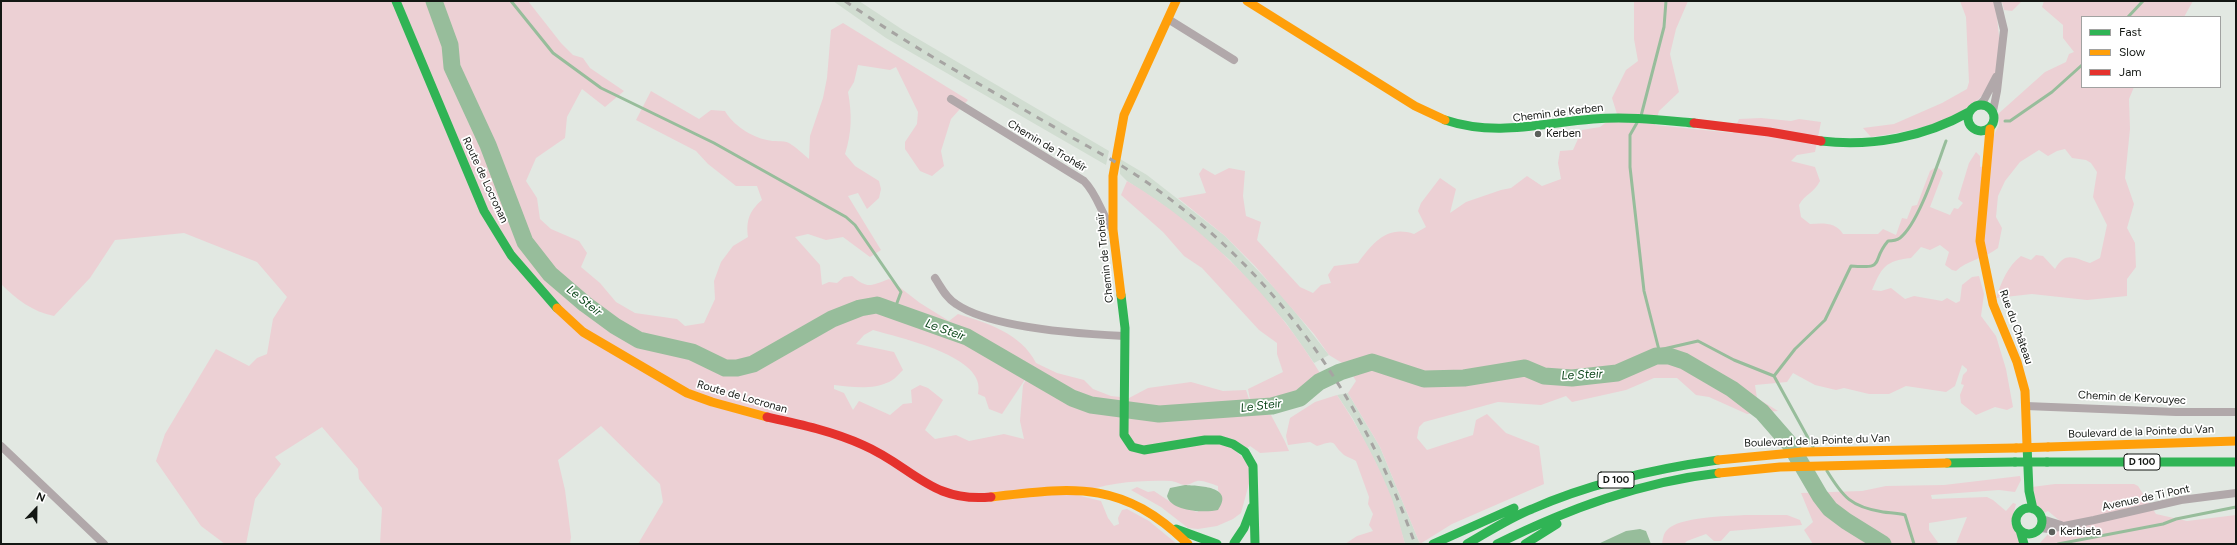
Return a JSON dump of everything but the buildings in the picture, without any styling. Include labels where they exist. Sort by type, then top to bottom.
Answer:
[{"type":"main road","name":"Route de Locronan","points":[[396,1],[484,211],[511,255],[555,306],[583,332],[687,393],[703,400],[796,424],[860,445],[888,458],[927,486],[948,495],[973,499],[1060,492],[1106,494],[1136,504],[1173,528],[1217,544]]},
{"type":"main road","name":"Chemin de Troheïr","points":[[1176,1],[1123,119],[1113,176],[1113,230],[1122,300],[1124,336],[1123,426],[1128,442],[1132,447],[1144,450],[1204,441],[1226,442],[1236,445],[1246,453],[1253,466],[1255,544]]},
{"type":"main road","name":"Chemin de Kerben","points":[[1247,1],[1422,111],[1473,129],[1513,131],[1579,120],[1626,118],[1761,131],[1846,143],[1896,137],[1952,122],[1969,112]]},
{"type":"main road","points":[[1978,132],[1990,129],[1995,121],[1993,111],[1986,106],[1979,105],[1969,112],[1970,125],[1978,132],[1988,148]]},
{"type":"main road","name":"Chemin de Kerben","points":[[1952,122],[1970,125]]},
{"type":"main road","name":"Rue du Château","points":[[1990,129],[1980,228],[1983,263],[1993,304],[2023,380],[2026,406],[2029,491],[2033,509]]},
{"type":"main road","name":"Boulevard de la Pointe du Van","points":[[1467,544],[1496,527],[1549,503],[1640,472],[1712,459],[1776,452],[2016,448],[2236,441]]},
{"type":"main road","name":"D 100","points":[[1497,544],[1550,518],[1622,492],[1684,478],[1780,467],[1889,463],[2236,462]]},
{"type":"main road","name":"D 100","points":[[1433,544],[1513,508],[1563,492],[1640,472]]},
{"type":"main road","name":"Rue du Château","points":[[2022,510],[2029,491]]},
{"type":"main road","name":"D 100","points":[[1525,544],[1564,521],[1622,492]]},
{"type":"main road","name":"Chemin de Troheïr","points":[[1234,544],[1247,522],[1254,500]]},
{"type":"main road","points":[[2033,509],[2040,514],[2041,524],[2031,534],[2025,544],[2016,519],[2022,510],[2033,509]]},
{"type":"main road","name":"Route de Locronan","points":[[1173,528],[1188,544]]},
{"type":"main road","points":[[2020,530],[2031,534]]},
{"type":"street","points":[[1993,111],[1997,91],[2004,30],[1997,1]]},
{"type":"street","points":[[1168,19],[1234,60]]},
{"type":"street","points":[[1979,105],[1988,94],[1998,73]]},
{"type":"street","name":"Chemin de Trohéîr","points":[[951,99],[1084,181],[1095,193],[1104,218],[1113,230]]},
{"type":"street","points":[[935,278],[954,303],[986,317],[1043,330],[1124,336]]},
{"type":"street","name":"Chemin de Kervouyec","points":[[2026,406],[2176,412],[2236,412]]},
{"type":"street","points":[[1,446],[104,544]]},
{"type":"street","name":"Avenue de Ti Pont","points":[[2041,524],[2050,529],[2061,525],[2094,520],[2175,502],[2236,493]]},
{"type":"shaded area","points":[[1,1],[528,1],[561,43],[573,55],[583,58],[590,68],[624,91],[605,107],[582,89],[567,117],[565,138],[536,158],[526,181],[537,198],[540,219],[551,229],[579,241],[587,253],[581,267],[600,283],[616,302],[635,313],[677,319],[685,326],[704,323],[715,299],[714,281],[721,262],[733,246],[748,237],[749,217],[754,208],[762,200],[757,186],[736,186],[708,164],[696,151],[636,120],[651,91],[699,119],[711,110],[725,111],[732,121],[749,133],[767,140],[789,143],[809,159],[810,136],[823,98],[827,78],[831,30],[843,23],[968,100],[951,119],[941,151],[944,166],[932,176],[920,171],[905,149],[905,142],[917,124],[918,112],[896,67],[890,70],[858,65],[854,82],[848,92],[851,123],[845,154],[855,166],[879,181],[881,189],[879,198],[867,209],[858,193],[848,196],[881,250],[870,257],[843,237],[826,240],[808,234],[795,237],[820,265],[822,285],[829,282],[837,283],[844,277],[852,276],[866,285],[873,285],[889,279],[920,303],[949,321],[958,314],[980,321],[1002,331],[1022,344],[1036,363],[1057,373],[1084,380],[1093,389],[1111,396],[1129,398],[1148,388],[1191,382],[1223,391],[1246,390],[1254,414],[1271,415],[1289,451],[1260,453],[1250,446],[1246,449],[1232,448],[1249,463],[1250,480],[1241,513],[1233,519],[1217,526],[1198,529],[1188,528],[1161,507],[1131,490],[1137,487],[1148,492],[1154,491],[1172,503],[1197,512],[1222,497],[1218,490],[1218,486],[1204,482],[1197,481],[1188,485],[1171,481],[1123,483],[1099,487],[1077,495],[1101,501],[1108,518],[1114,526],[1119,524],[1118,518],[1122,510],[1127,509],[1149,521],[1177,544],[638,544],[663,502],[660,484],[601,426],[558,460],[565,490],[571,537],[570,544],[380,544],[382,508],[359,479],[358,469],[322,427],[275,457],[281,464],[255,499],[246,544],[225,544],[201,526],[156,461],[165,434],[216,349],[249,366],[257,358],[267,354],[273,319],[287,297],[257,262],[184,233],[115,240],[90,278],[54,316],[46,314],[25,304],[1,284]],"holes":[[[873,330],[920,344],[956,359],[969,369],[977,381],[978,394],[985,397],[989,409],[1002,414],[1036,363],[1023,385],[1020,421],[1024,439],[1004,434],[969,441],[956,435],[935,439],[925,430],[943,400],[928,388],[920,385],[911,390],[912,403],[903,404],[890,415],[859,401],[853,410],[844,393],[834,389],[834,385],[862,387],[882,385],[893,380],[903,370],[894,352],[856,344],[864,335]]]},
{"type":"shaded area","points":[[833,1],[859,1],[903,30],[1109,151],[1106,165],[886,38]]},
{"type":"shaded area","points":[[1634,1],[1688,1],[1676,29],[1670,54],[1679,92],[1659,111],[1655,125],[1733,133],[1739,119],[1761,118],[1791,121],[1799,119],[1821,122],[1815,152],[1797,155],[1791,161],[1815,167],[1820,181],[1799,205],[1801,217],[1810,224],[1833,225],[1843,234],[1878,234],[1883,229],[1896,235],[1902,218],[1907,219],[1912,206],[1917,205],[1930,171],[1936,167],[1943,173],[1930,207],[1950,215],[1954,208],[1958,209],[1963,203],[1958,199],[1969,163],[1976,152],[1980,156],[1980,167],[1988,165],[1993,137],[1999,125],[1998,114],[2045,72],[2066,62],[2069,54],[2074,52],[2063,38],[2063,25],[2042,7],[2044,1],[2193,1],[2185,16],[2081,16],[2081,88],[2134,88],[2129,99],[2130,129],[2125,178],[2134,204],[2127,228],[2135,243],[2136,267],[2127,279],[2127,296],[2087,300],[2032,294],[1996,298],[2003,280],[2012,265],[2021,256],[2031,260],[2036,255],[2043,256],[2055,269],[2059,263],[2070,257],[2090,263],[2100,258],[2107,225],[2093,197],[2097,172],[2091,163],[2086,160],[2072,158],[2065,149],[2048,156],[2039,150],[2020,162],[2005,181],[1998,196],[1996,217],[2002,228],[1998,248],[1956,271],[1945,265],[1949,252],[1940,245],[1930,250],[1921,247],[1911,258],[1895,261],[1886,266],[1872,290],[1881,291],[1891,288],[1905,299],[1914,296],[1942,301],[1947,298],[1956,303],[1960,301],[1962,285],[1972,277],[1979,276],[1984,294],[1981,316],[1996,336],[2006,369],[2013,407],[2007,410],[1995,407],[1976,415],[1961,403],[1960,395],[1964,385],[1961,384],[1963,375],[1967,371],[1967,369],[1962,365],[1955,386],[1946,392],[1906,386],[1889,394],[1869,394],[1844,388],[1836,390],[1815,385],[1793,373],[1787,382],[1755,385],[1757,398],[1778,411],[1747,414],[1709,397],[1696,395],[1677,378],[1654,378],[1626,390],[1572,402],[1566,396],[1541,405],[1498,402],[1424,422],[1419,427],[1417,438],[1427,450],[1473,435],[1476,420],[1487,414],[1506,433],[1539,446],[1544,484],[1452,524],[1420,544],[1380,447],[1348,393],[1356,381],[1347,366],[1329,355],[1314,334],[1255,266],[1225,236],[1178,198],[1206,193],[1199,174],[1203,168],[1215,175],[1229,168],[1245,171],[1243,196],[1246,216],[1261,222],[1257,240],[1300,287],[1313,293],[1321,285],[1331,283],[1328,275],[1334,266],[1358,263],[1375,243],[1388,234],[1404,232],[1414,234],[1426,227],[1418,211],[1421,203],[1440,178],[1456,189],[1450,213],[1466,202],[1511,188],[1527,176],[1542,186],[1561,179],[1558,163],[1560,151],[1573,150],[1582,130],[1600,127],[1617,114],[1612,98],[1626,70],[1638,61],[1634,39]]},
{"type":"shaded area","points":[[1960,1],[2022,1],[2012,11],[2004,10],[2002,2],[1996,9],[1999,57],[1996,73],[1988,89],[1975,102],[1960,112],[1943,120],[1925,127],[1871,137],[1863,128],[1894,124],[1942,103],[1967,89],[1969,82],[1966,17]]},
{"type":"shaded area","points":[[1120,159],[1147,175],[1225,236],[1285,299],[1329,355],[1314,363],[1286,323],[1230,260],[1159,202],[1127,181],[1120,174]]},
{"type":"shaded area","points":[[1127,181],[1184,220],[1237,268],[1284,320],[1323,378],[1296,392],[1251,405],[1248,389],[1283,372],[1277,354],[1277,343],[1259,330],[1202,268],[1184,256],[1163,232],[1121,195]]},
{"type":"shaded area","points":[[1348,393],[1380,447],[1420,544],[1405,544],[1392,501],[1378,468],[1353,419],[1337,395]]},
{"type":"shaded area","points":[[1337,395],[1353,420],[1381,472],[1392,499],[1405,544],[1345,544],[1357,536],[1373,531],[1369,525],[1373,514],[1368,504],[1369,497],[1356,461],[1344,455],[1334,443],[1317,446],[1310,442],[1288,445],[1286,436],[1290,418],[1315,402]]},
{"type":"shaded area","points":[[2020,476],[2021,480],[2015,492],[1999,490],[1931,495],[1932,499],[1987,497],[2006,511],[2013,503],[2016,504],[2011,523],[2023,544],[1956,544],[1967,517],[1929,523],[1929,530],[1939,544],[1813,544],[1804,530],[1813,522],[1801,493],[1862,491],[1886,486],[1944,485]]},
{"type":"shaded area","points":[[2055,484],[2134,484],[2138,486],[2156,514],[2187,521],[2236,515],[2236,544],[2039,544],[2060,521],[2048,511],[2038,516],[2034,503],[2032,487]]},
{"type":"shaded area","points":[[1185,485],[1206,487],[1219,492],[1222,496],[1222,502],[1218,510],[1198,511],[1175,505],[1167,496],[1170,488]]},
{"type":"shaded area","points":[[1745,515],[1787,515],[1800,520],[1802,525],[1730,531],[1721,541],[1714,541],[1706,534],[1687,541],[1684,544],[1662,544],[1667,530],[1681,522],[1704,518]]},
{"type":"shaded area","points":[[1640,529],[1646,531],[1651,544],[1598,544],[1626,531]]},
{"type":"waterway","name":"Le Steir","points":[[434,1],[450,45],[452,67],[488,145],[525,242],[550,274],[585,304],[615,326],[639,340],[692,352],[725,368],[737,368],[753,364],[832,319],[860,308],[877,305],[967,337],[1072,398],[1091,405],[1159,414],[1272,406],[1300,398],[1319,382],[1340,372],[1372,362],[1424,379],[1464,378],[1525,368],[1544,376],[1572,378],[1617,373],[1656,356],[1669,356],[1684,361],[1732,389],[1762,412],[1789,443],[1820,496],[1830,509],[1883,544]]},
{"type":"waterway","name":"Le Steir","points":[[511,1],[553,53],[601,88],[714,143],[846,217],[855,225],[901,292],[894,311]]},
{"type":"waterway","points":[[1641,116],[1664,27],[1666,1]]},
{"type":"waterway","points":[[2129,16],[2143,1]]},
{"type":"waterway","points":[[2005,121],[2010,121],[2052,92],[2081,66]]},
{"type":"waterway","points":[[1638,121],[1630,135],[1630,167],[1644,291],[1659,350]]},
{"type":"waterway","points":[[1774,376],[1795,349],[1825,320],[1851,266],[1862,267],[1874,265],[1888,241],[1899,239],[1907,231],[1921,207],[1946,141]]},
{"type":"waterway","name":"Le Steir","points":[[1656,356],[1659,350],[1698,341],[1734,360],[1774,376],[1813,447]]},
{"type":"waterway","name":"Le Steir","points":[[1827,471],[1843,494],[1855,504],[1872,510],[1905,515],[1914,544]]},
{"type":"waterway","points":[[2058,544],[2163,524],[2176,519],[2236,507]]},
{"type":"railway","points":[[845,1],[898,36],[1132,172],[1189,214],[1233,253],[1272,294],[1308,339],[1340,386],[1368,436],[1393,489],[1415,544]]},
{"type":"traffic: fast","points":[[396,1],[484,211],[511,255],[557,308]]},
{"type":"traffic: fast","points":[[1981,105],[1990,109],[1994,118],[1990,127],[1981,131],[1972,127],[1968,118],[1972,109],[1981,105]]},
{"type":"traffic: fast","points":[[1821,141],[1859,143],[1898,138],[1934,128],[1969,112]]},
{"type":"traffic: fast","points":[[1445,120],[1482,128],[1537,126],[1606,118],[1694,123]]},
{"type":"traffic: fast","points":[[1121,295],[1125,328],[1124,435],[1132,447],[1144,450],[1205,440],[1220,440],[1233,444],[1245,452],[1253,466],[1255,544]]},
{"type":"traffic: fast","points":[[2027,445],[2029,491],[2033,509]]},
{"type":"traffic: fast","points":[[1467,544],[1523,513],[1554,500],[1600,484],[1670,468],[1718,460]]},
{"type":"traffic: fast","points":[[1947,463],[2015,462]]},
{"type":"traffic: fast","points":[[2015,462],[2047,462]]},
{"type":"traffic: fast","points":[[2047,462],[2236,462]]},
{"type":"traffic: fast","points":[[1497,544],[1551,519],[1633,490],[1690,477],[1719,473]]},
{"type":"traffic: fast","points":[[1234,543],[1244,528],[1252,507]]},
{"type":"traffic: fast","points":[[1433,544],[1514,508]]},
{"type":"traffic: fast","points":[[2029,508],[2038,512],[2042,521],[2038,530],[2029,534],[2020,530],[2016,521],[2020,512],[2029,508]]},
{"type":"traffic: fast","points":[[1525,544],[1557,524]]},
{"type":"traffic: fast","points":[[1176,529],[1217,544]]},
{"type":"traffic: fast","points":[[2020,530],[2024,544]]},
{"type":"traffic: slow","points":[[1121,295],[1113,230],[1113,176],[1124,115],[1176,1]]},
{"type":"traffic: slow","points":[[1247,1],[1415,106],[1445,120]]},
{"type":"traffic: slow","points":[[1990,129],[1980,241],[1993,304],[2017,362],[2025,391],[2027,445]]},
{"type":"traffic: slow","points":[[557,308],[583,332],[687,393],[712,402],[767,417]]},
{"type":"traffic: slow","points":[[2048,447],[2236,441]]},
{"type":"traffic: slow","points":[[2016,448],[2048,447]]},
{"type":"traffic: slow","points":[[1718,460],[1803,452],[2016,448]]},
{"type":"traffic: slow","points":[[1719,473],[1780,467],[1947,463]]},
{"type":"traffic: slow","points":[[991,497],[1048,491],[1073,491],[1097,493],[1119,498],[1141,508],[1164,523],[1188,544]]},
{"type":"traffic: jam","points":[[1694,123],[1769,132],[1821,141]]},
{"type":"traffic: jam","points":[[767,417],[815,428],[863,445],[937,489],[970,497],[991,497]]},
{"type":"place","name":"Kerben","points":[[1538,134]]},
{"type":"place","name":"Kerbieta","points":[[2052,532]]}]
